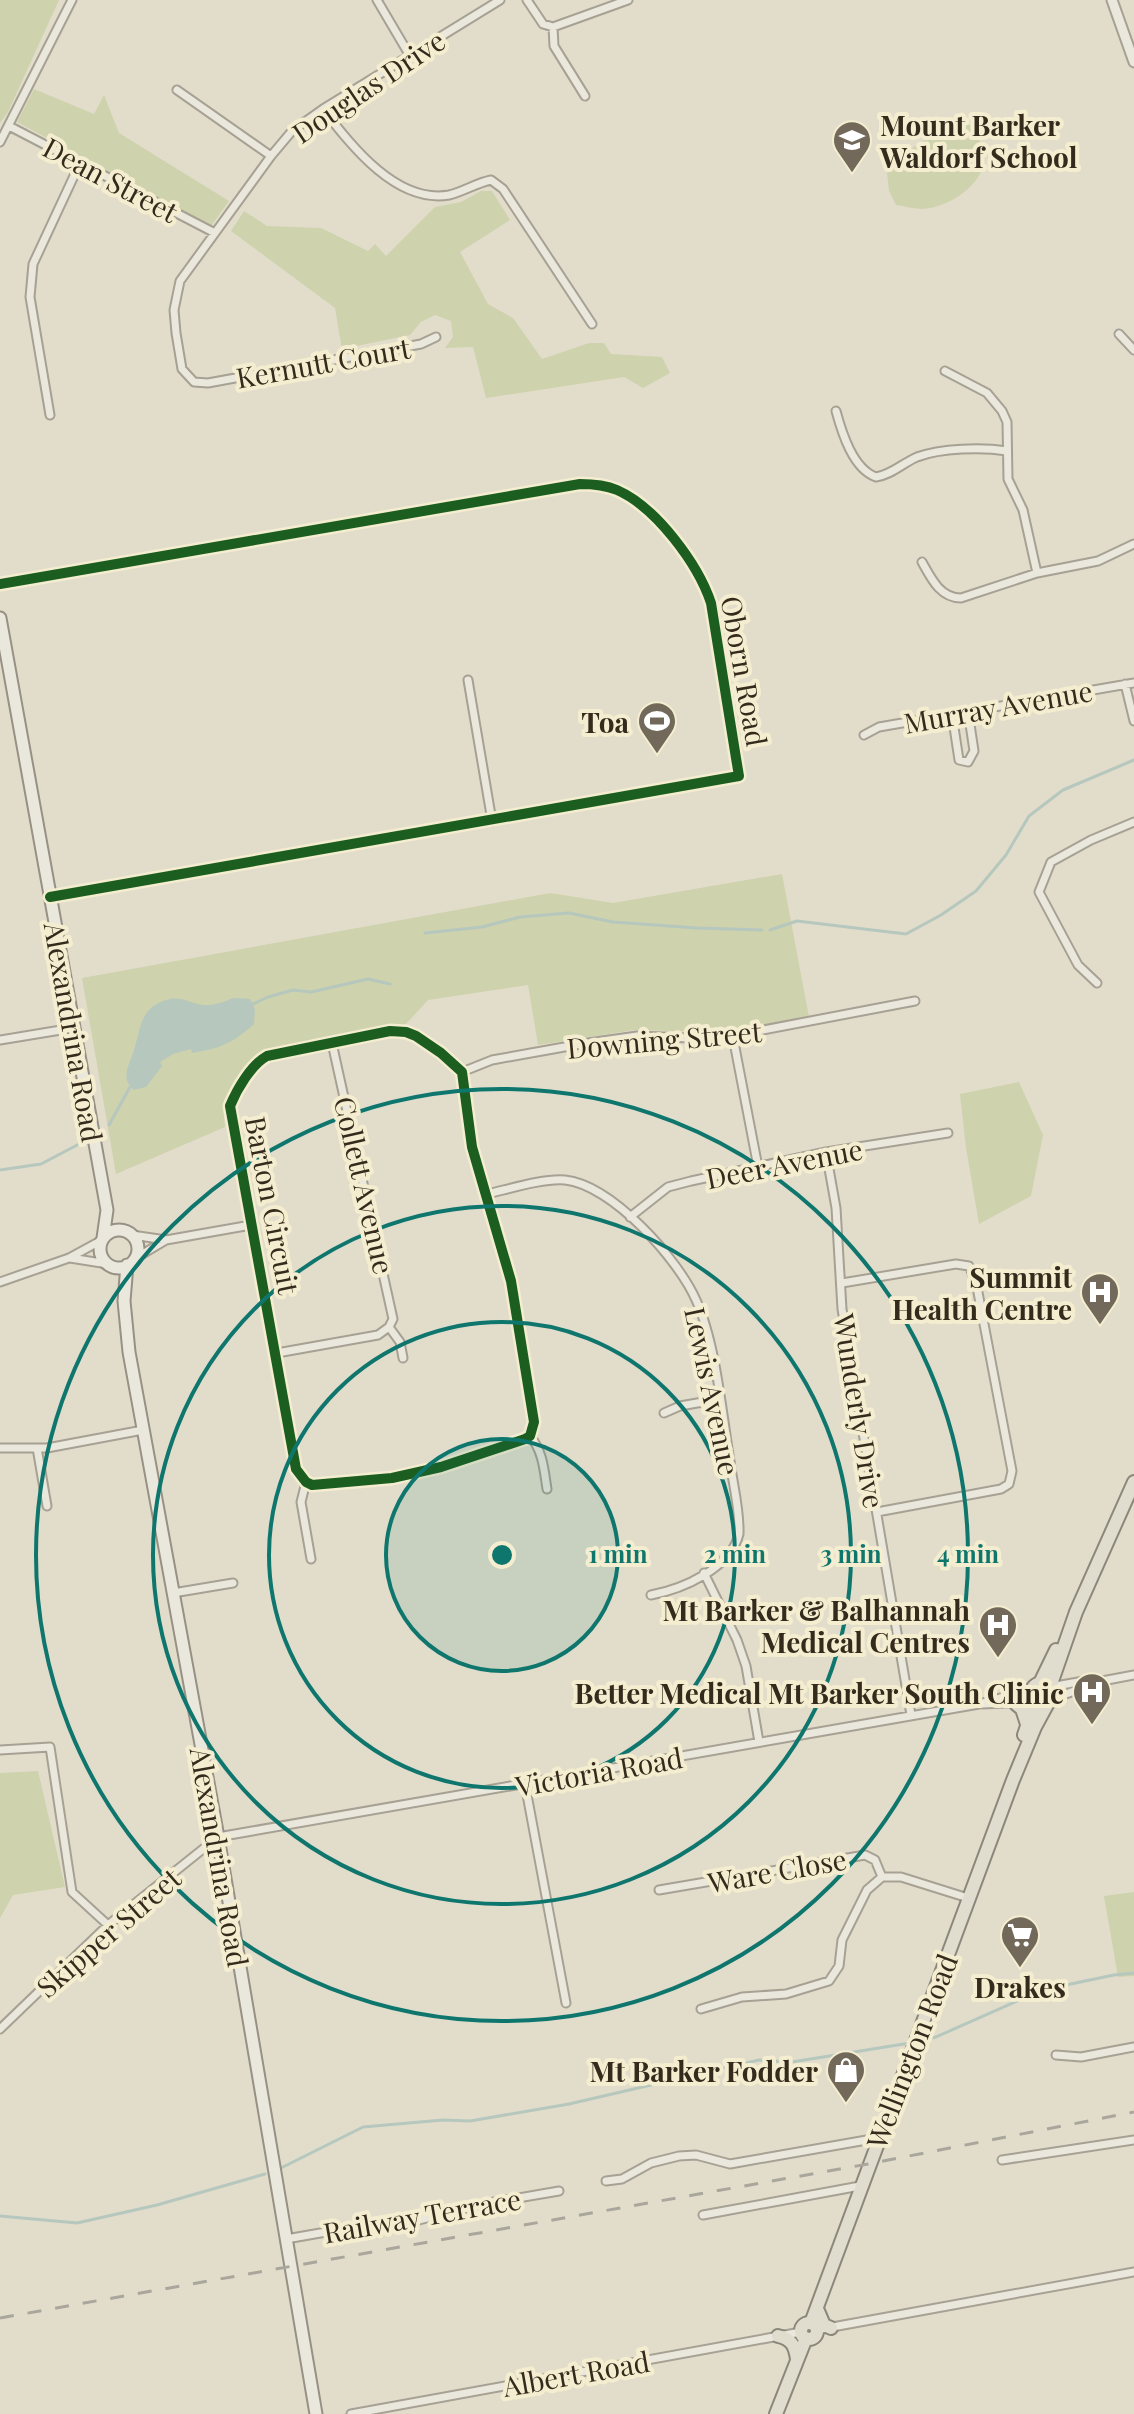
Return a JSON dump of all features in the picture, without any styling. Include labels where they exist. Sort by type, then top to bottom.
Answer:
[{"type":"main road","name":"Alexandrina Road","points":[[0,618],[107,1210],[103,1239]]},
{"type":"main road","points":[[107,1210],[130,1234],[137,1247],[131,1262],[110,1265],[101,1256],[103,1239],[117,1230],[130,1234]]},
{"type":"main road","name":"Alexandrina Road","points":[[124,1301],[131,1262]]},
{"type":"main road","name":"Alexandrina Road","points":[[110,1265],[124,1301],[129,1352],[218,1837],[316,2414]]},
{"type":"main road","name":"Wellington Road","points":[[776,2414],[1035,1727],[1043,1694],[1134,1482]]},
{"type":"main road","name":"Wellington Road","points":[[1013,1780],[1027,1724],[1058,1667],[1068,1631]]},
{"type":"main road","points":[[1058,1667],[1059,1674],[1067,1683]]},
{"type":"main road","points":[[1016,1704],[1025,1714],[1027,1724]]},
{"type":"main road","points":[[818,2304],[820,2319],[831,2328]]},
{"type":"main road","points":[[778,2336],[793,2343],[797,2359]]},
{"type":"street","points":[[0,142],[72,0]]},
{"type":"street","points":[[377,0],[410,56]]},
{"type":"street","name":"Douglas Drive","points":[[208,383],[194,382],[182,369],[174,310],[180,281],[213,232],[292,131],[500,0]]},
{"type":"street","points":[[527,0],[543,24],[553,27],[628,0]]},
{"type":"street","points":[[1112,0],[1134,62]]},
{"type":"street","points":[[553,27],[554,46],[585,96]]},
{"type":"street","points":[[177,90],[271,156]]},
{"type":"street","points":[[323,109],[355,151],[396,183],[428,195],[450,195],[491,180],[503,189],[592,324]]},
{"type":"street","name":"Dean Street","points":[[9,126],[213,232]]},
{"type":"street","points":[[50,415],[30,297],[33,264],[80,163]]},
{"type":"street","points":[[1119,334],[1134,350]]},
{"type":"street","name":"Kernutt Court","points":[[208,383],[421,344],[436,337]]},
{"type":"street","points":[[945,371],[968,381],[997,402],[1007,422],[1008,479],[1023,510],[1037,573]]},
{"type":"street","points":[[836,411],[842,432],[862,468],[876,477],[931,453],[986,448],[1007,451]]},
{"type":"street","name":"Oborn Road","points":[[0,584],[580,484],[602,485],[630,497],[669,533],[695,565],[704,582],[711,603],[739,776],[50,897]]},
{"type":"street","points":[[922,562],[934,583],[952,598],[961,598],[1037,573],[1098,561],[1134,544]]},
{"type":"street","points":[[468,680],[492,821]]},
{"type":"street","name":"Murray Avenue","points":[[864,735],[879,727],[1134,683]]},
{"type":"street","points":[[1125,684],[1134,721]]},
{"type":"street","points":[[952,714],[959,760],[968,762],[974,751],[968,711]]},
{"type":"street","points":[[1097,983],[1078,965],[1039,892],[1051,862],[1091,840],[1134,822]]},
{"type":"street","name":"Downing Street","points":[[462,1072],[492,1060],[637,1036],[733,1037],[915,1001]]},
{"type":"street","points":[[0,1040],[73,1028]]},
{"type":"street","name":"Barton Circuit","points":[[306,1482],[296,1469],[277,1353],[230,1116],[233,1099],[264,1057],[390,1031],[406,1032],[441,1053],[462,1072]]},
{"type":"street","points":[[733,1037],[758,1167]]},
{"type":"street","name":"Collett Avenue","points":[[332,1043],[392,1306],[393,1319],[389,1327],[400,1342],[403,1358]]},
{"type":"street","points":[[462,1072],[470,1138],[511,1281],[534,1412],[530,1436],[541,1453],[547,1489]]},
{"type":"street","name":"Deer Avenue","points":[[630,1217],[668,1187],[826,1152],[948,1133]]},
{"type":"street","name":"Wunderly Drive","points":[[826,1152],[836,1208],[842,1309],[911,1715]]},
{"type":"street","name":"Lewis Avenue","points":[[487,1194],[563,1180],[592,1189],[630,1217],[678,1268],[703,1316],[720,1399],[739,1534],[728,1557],[669,1592],[651,1595]]},
{"type":"street","points":[[130,1234],[166,1240],[251,1225]]},
{"type":"street","points":[[0,1282],[69,1258],[103,1239]]},
{"type":"street","points":[[131,1262],[166,1240]]},
{"type":"street","points":[[69,1258],[110,1265]]},
{"type":"street","points":[[842,1283],[956,1264],[969,1266],[976,1282],[1012,1471],[1009,1484],[1001,1489],[877,1512]]},
{"type":"street","points":[[277,1353],[378,1335],[389,1327]]},
{"type":"street","points":[[664,1413],[680,1406],[720,1399]]},
{"type":"street","points":[[0,1448],[37,1448],[143,1430]]},
{"type":"street","points":[[311,1559],[301,1502],[306,1482],[320,1485],[392,1478],[441,1467],[530,1436]]},
{"type":"street","points":[[37,1448],[47,1506]]},
{"type":"street","points":[[704,1573],[737,1640],[746,1666],[759,1742]]},
{"type":"street","points":[[173,1593],[233,1583]]},
{"type":"street","name":"Victoria Road","points":[[218,1837],[1043,1694],[1134,1675]]},
{"type":"street","name":"Victoria Road","points":[[979,1704],[1016,1704],[1067,1683],[1102,1681]]},
{"type":"street","points":[[0,1750],[50,1747],[72,1892],[108,1925]]},
{"type":"street","points":[[525,1784],[566,2003]]},
{"type":"street","name":"Skipper Street","points":[[0,2029],[108,1925],[218,1837]]},
{"type":"street","name":"Ware Close","points":[[659,1890],[865,1855],[875,1860],[882,1877]]},
{"type":"street","points":[[701,2009],[742,1997],[786,1994],[829,1981],[839,1966],[842,1940],[871,1885],[882,1877],[901,1877],[968,1898]]},
{"type":"street","points":[[1056,2055],[1081,2057],[1134,2047]]},
{"type":"street","points":[[606,2181],[622,2179],[651,2163],[679,2156],[696,2155],[730,2164],[878,2138]]},
{"type":"street","points":[[1002,2160],[1134,2140]]},
{"type":"street","points":[[703,2215],[860,2186]]},
{"type":"street","name":"Railway Terrace","points":[[285,2239],[411,2222],[477,2205],[559,2191]]},
{"type":"street","name":"Albert Road","points":[[351,2414],[1134,2272]]},
{"type":"green space","points":[[0,0],[59,0],[8,112],[0,123]]},
{"type":"green space","points":[[34,89],[94,114],[104,95],[119,133],[229,201],[211,226],[17,122]]},
{"type":"green space","points":[[954,122],[970,125],[984,154],[983,165],[973,184],[954,199],[932,208],[896,205],[889,191],[887,173],[903,154]]},
{"type":"green space","points":[[481,191],[492,191],[510,220],[460,252],[488,304],[513,318],[542,359],[589,343],[604,343],[611,354],[662,357],[670,373],[643,388],[624,377],[486,398],[473,347],[445,348],[453,337],[451,321],[435,315],[421,322],[410,335],[342,349],[335,308],[231,231],[244,211],[267,226],[321,228],[368,251],[375,244],[386,256],[435,207],[461,202]]},
{"type":"green space","points":[[782,874],[809,1017],[715,1032],[634,1030],[538,1045],[528,985],[428,1000],[406,1024],[262,1050],[225,1098],[225,1127],[116,1174],[82,978],[550,893],[613,903]]},
{"type":"green space","points":[[1019,1082],[1043,1135],[1031,1196],[979,1224],[960,1094]]},
{"type":"green space","points":[[38,1771],[65,1887],[13,1895],[0,1918],[0,1773]]},
{"type":"green space","points":[[1134,1892],[1134,1976],[1118,1977],[1104,1896]]},
{"type":"shaded area","points":[[233,998],[250,999],[255,1009],[254,1024],[219,1047],[173,1054],[160,1062],[162,1066],[146,1087],[134,1090],[127,1081],[128,1066],[143,1020],[151,1008],[171,999],[207,1005]]},
{"type":"waterway","points":[[770,930],[797,921],[906,934],[976,891],[1006,855],[1029,816],[1063,790],[1134,760]]},
{"type":"waterway","points":[[425,933],[482,927],[520,917],[569,913],[613,922],[762,930]]},
{"type":"waterway","points":[[253,1004],[293,990],[311,992],[368,979],[390,984]]},
{"type":"waterway","points":[[109,1125],[130,1087]]},
{"type":"waterway","points":[[0,1170],[41,1164],[81,1143]]},
{"type":"waterway","points":[[922,2040],[936,2037],[1042,1990],[1134,1973]]},
{"type":"waterway","points":[[281,2168],[363,2127],[443,2120],[470,2121],[569,2104],[759,2060],[792,2062],[910,2043]]},
{"type":"waterway","points":[[0,2216],[77,2223],[157,2205],[265,2174]]},
{"type":"railway","points":[[0,2318],[868,2164],[1134,2112]]},
{"type":"cycle path","points":[[0,584],[580,484],[608,487],[632,498],[660,523],[686,555],[705,588],[711,603],[739,776],[50,897]]},
{"type":"cycle path","points":[[390,1031],[416,1036],[462,1072],[472,1147],[511,1281],[534,1422],[530,1436],[525,1439],[441,1467],[392,1478],[312,1485],[296,1469],[230,1106],[245,1078],[267,1056],[390,1031]]},
{"type":"place","name":"Mount Barker Waldorf School","points":[[852,174]]},
{"type":"place","name":"Toa","points":[[657,755]]},
{"type":"place","name":"Summit Health Centre","points":[[1100,1326]]},
{"type":"place","name":"Mt Barker & Balhannah Medical Centres","points":[[998,1659]]},
{"type":"place","name":"Better Medical Mt Barker South Clinic","points":[[1092,1726]]},
{"type":"place","name":"Drakes","points":[[1020,1969]]},
{"type":"place","name":"Mt Barker Fodder","points":[[846,2104]]}]
